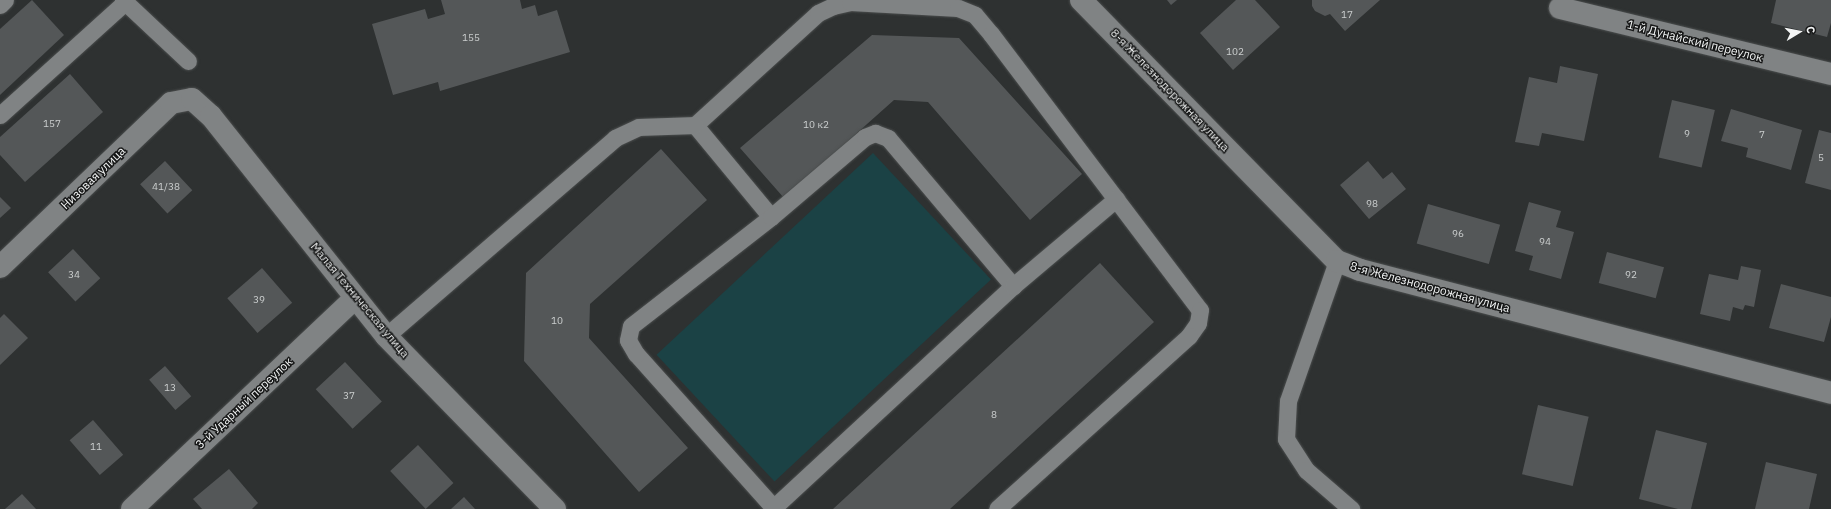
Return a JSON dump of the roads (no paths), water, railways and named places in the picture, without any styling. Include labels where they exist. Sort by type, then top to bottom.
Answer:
[{"type":"street","name":"8-я Железнодорожная улица","points":[[1081,0],[1337,261],[1360,270],[1831,393]]},
{"type":"street","name":"1-й Дунайский переулок","points":[[1560,8],[1831,74]]},
{"type":"street","name":"Низовая улица","points":[[0,267],[172,103],[192,99]]},
{"type":"street","name":"Малая Техническая улица","points":[[192,99],[211,116],[386,336],[555,509]]},
{"type":"street","name":"3-й Ударный переулок","points":[[132,509],[355,298]]},
{"type":"lane","points":[[0,5],[5,0]]},
{"type":"lane","points":[[0,115],[124,1],[188,61]]},
{"type":"lane","points":[[386,336],[615,138],[639,127],[695,125],[818,14],[833,6],[850,2],[958,8],[975,15],[992,34],[1200,310],[1198,323],[1189,336],[997,509]]},
{"type":"lane","points":[[695,125],[771,217]]},
{"type":"lane","points":[[1013,286],[888,138],[875,133],[865,137],[771,217],[631,326],[628,340],[636,354],[773,508],[1013,286],[1116,199]]},
{"type":"lane","points":[[1337,261],[1288,402],[1286,439],[1306,470],[1351,509]]}]
